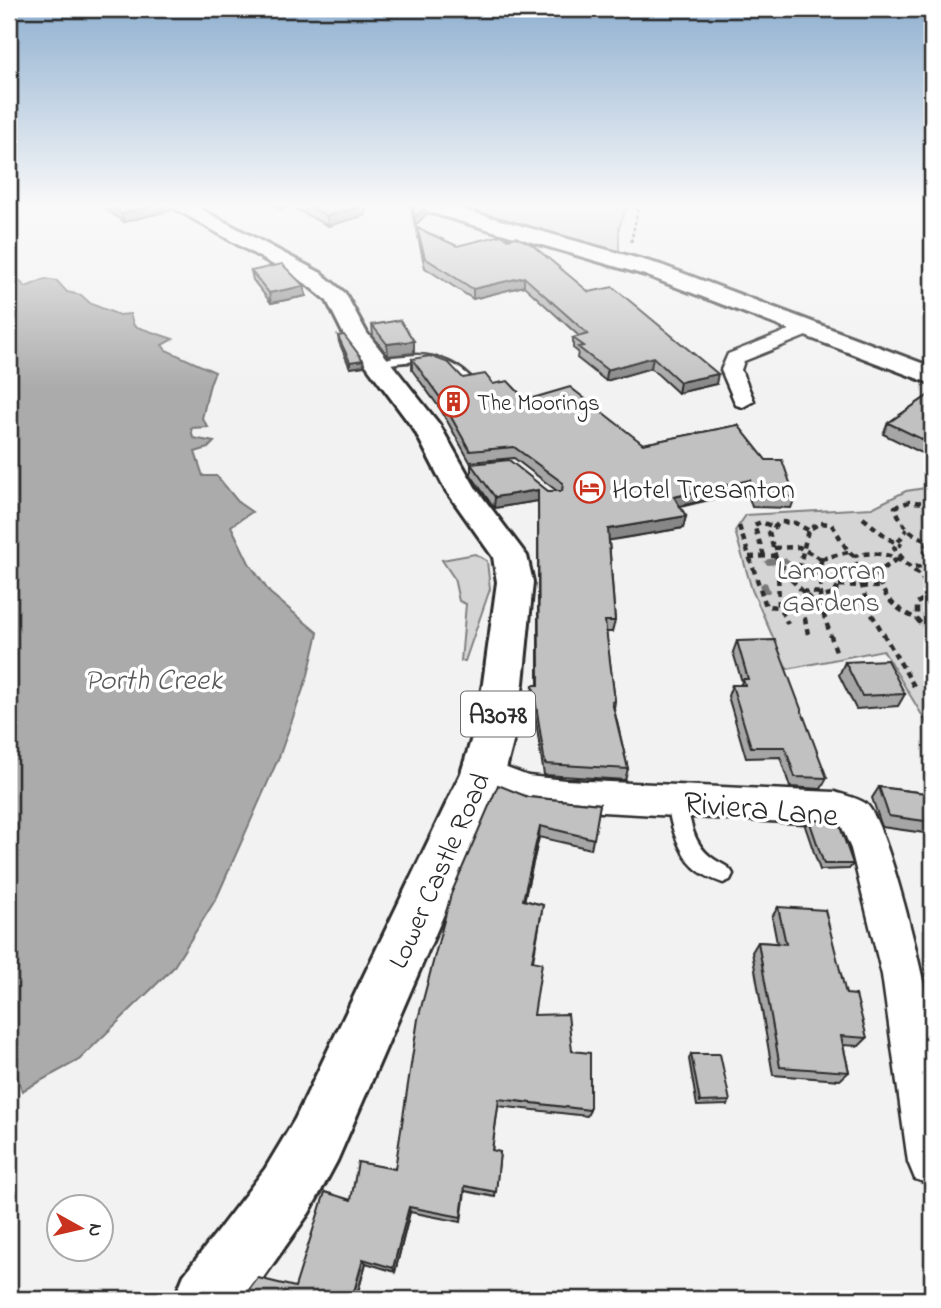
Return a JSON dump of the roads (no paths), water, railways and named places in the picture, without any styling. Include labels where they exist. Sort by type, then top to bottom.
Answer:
[{"type":"main road","name":"Lower Castle Road","points":[[208,1299],[287,1191],[316,1140],[434,887],[483,773],[495,731],[515,582],[510,556],[461,489],[458,470],[420,416],[356,335],[337,298],[328,288],[288,266]]},
{"type":"main road","points":[[639,266],[932,376]]},
{"type":"street","points":[[744,401],[731,370],[735,358],[808,328]]},
{"type":"street","name":"Riviera Lane","points":[[483,773],[539,792],[835,807],[853,814],[859,821],[902,975],[932,1162]]},
{"type":"lane","points":[[379,363],[412,356],[430,359],[453,364],[471,383]]},
{"type":"lane","points":[[678,801],[680,821],[694,856],[712,870],[723,874]]},
{"type":"water","name":"Porth Creek","points":[[9,272],[26,287],[45,279],[57,281],[67,292],[81,295],[91,304],[119,315],[130,314],[134,326],[173,339],[162,345],[166,350],[215,372],[202,418],[208,427],[191,428],[193,438],[214,442],[208,448],[195,452],[203,476],[217,476],[239,503],[252,512],[231,526],[249,563],[270,593],[318,633],[308,675],[279,757],[217,897],[173,968],[79,1060],[22,1091],[16,1071],[9,1072]]},
{"type":"waterway","points":[[768,562],[786,561]]},
{"type":"waterway","points":[[764,585],[766,591]]},
{"type":"place","name":"The Moorings","points":[[454,402]]},
{"type":"place","name":"Hotel Tresanton","points":[[589,488]]},
{"type":"park label","name":"Lamorran Gardens","points":[[831,585]]}]
